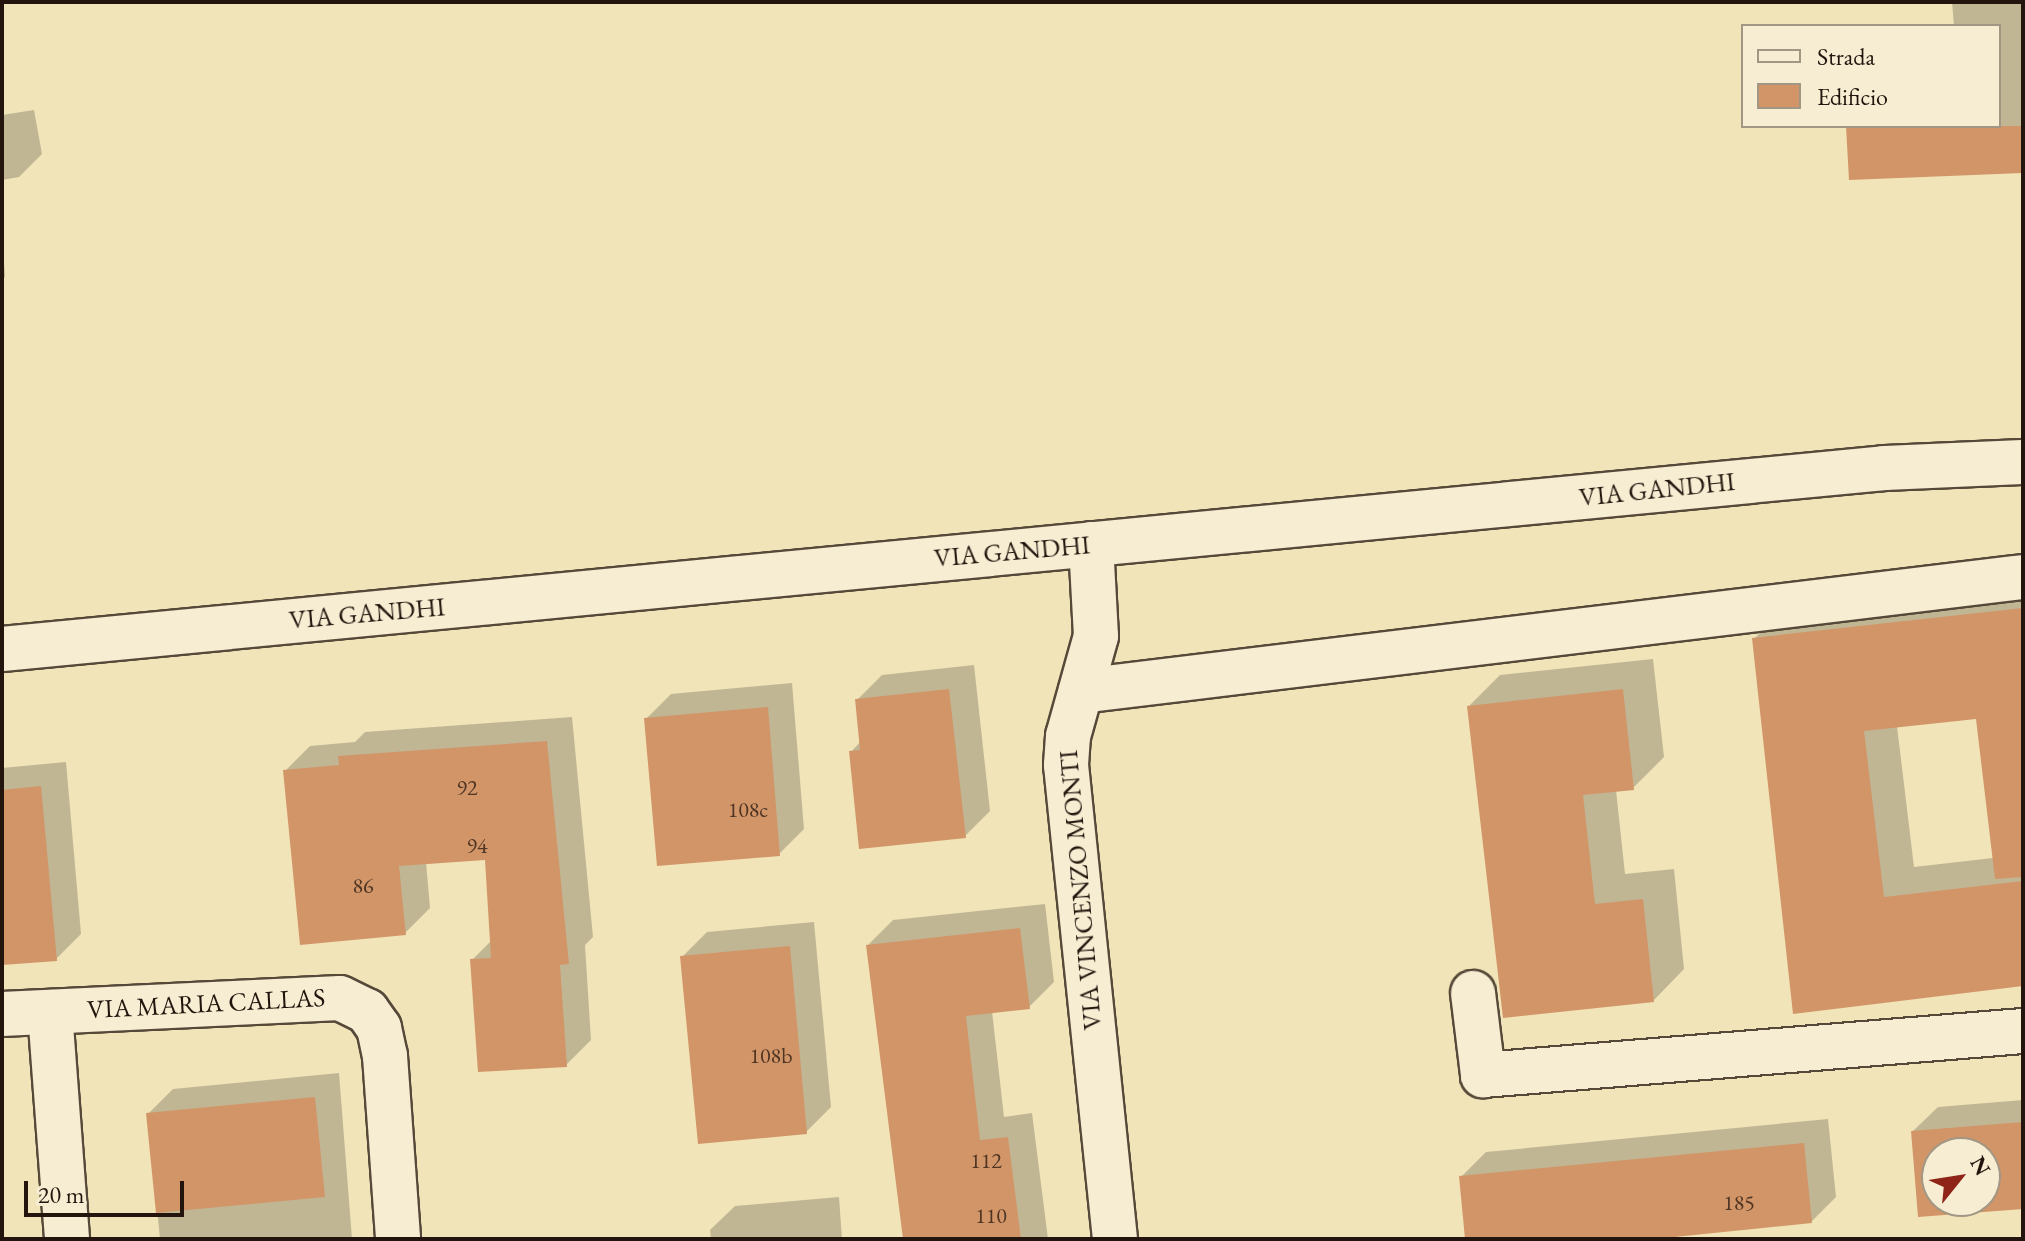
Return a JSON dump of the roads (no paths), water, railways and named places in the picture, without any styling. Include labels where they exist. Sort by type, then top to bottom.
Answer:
[{"type":"street","name":"VIA GANDHI","points":[[2,649],[1884,468],[2023,462]]},
{"type":"street","name":"VIA VINCENZO MONTI","points":[[1091,544],[1096,636],[1068,736],[1066,765],[1115,1239]]},
{"type":"street","points":[[1081,691],[2023,577]]},
{"type":"street","points":[[1473,993],[1483,1075],[2023,1031]]},
{"type":"street","name":"VIA MARIA CALLAS","points":[[2,1014],[340,998],[367,1011],[379,1028],[385,1056],[398,1239]]},
{"type":"street","name":"VIA MARIA CALLAS","points":[[50,1012],[67,1239]]}]
